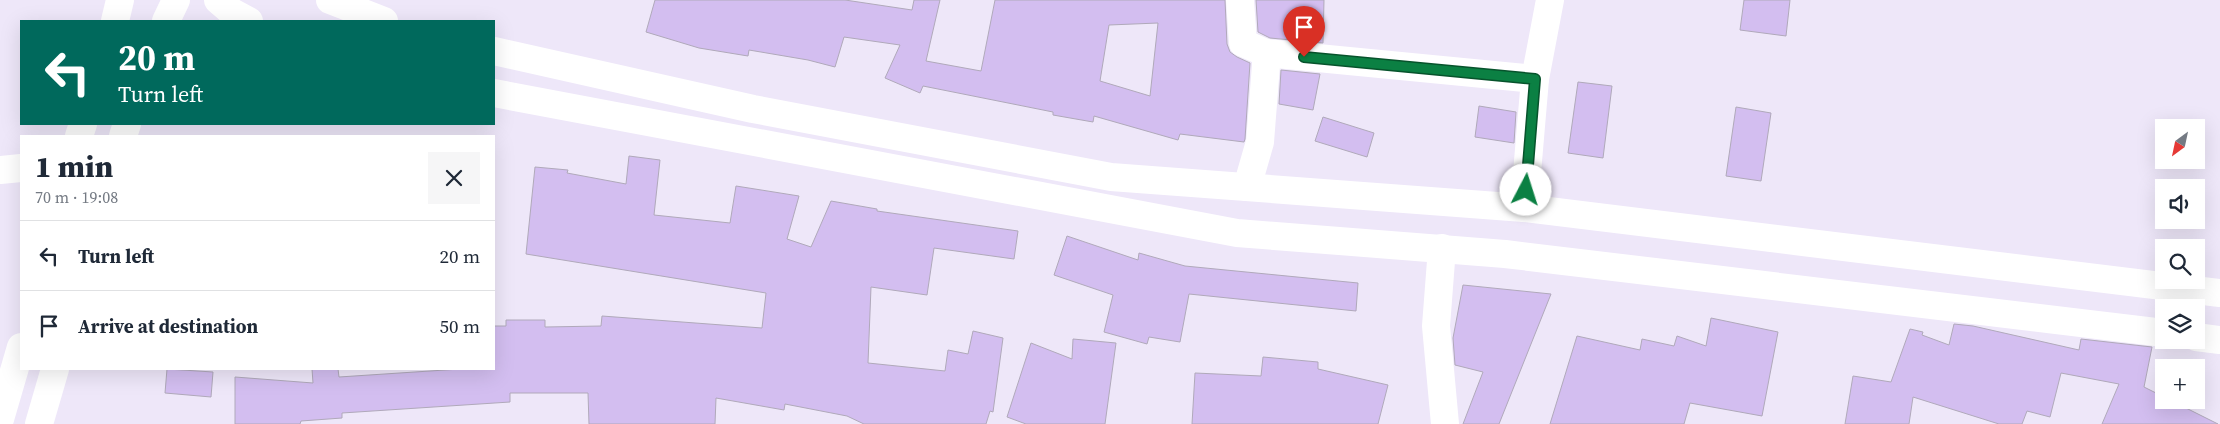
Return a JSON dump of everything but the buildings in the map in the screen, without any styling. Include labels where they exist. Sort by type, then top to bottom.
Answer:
[{"type":"street","points":[[115,20],[120,0]]},
{"type":"street","points":[[166,20],[176,0]]},
{"type":"street","points":[[218,0],[232,12],[247,20]]},
{"type":"street","points":[[330,0],[381,20]]},
{"type":"street","points":[[1240,0],[1244,43],[1266,53],[1535,79]]},
{"type":"street","points":[[1524,208],[1535,79],[1550,0]]},
{"type":"street","points":[[495,50],[753,109],[1102,175],[1524,208],[2220,293]]},
{"type":"street","points":[[1247,187],[1260,142],[1266,53]]},
{"type":"street","points":[[495,93],[1237,234],[1442,248],[2155,332]]},
{"type":"street","points":[[0,170],[20,168]]},
{"type":"street","points":[[1442,248],[1436,326],[1445,424]]},
{"type":"street","points":[[2205,338],[2220,340]]},
{"type":"street","points":[[0,419],[20,350]]},
{"type":"street","points":[[39,424],[55,370]]},
{"type":"route","points":[[1304,57],[1535,79],[1526,190]]}]
